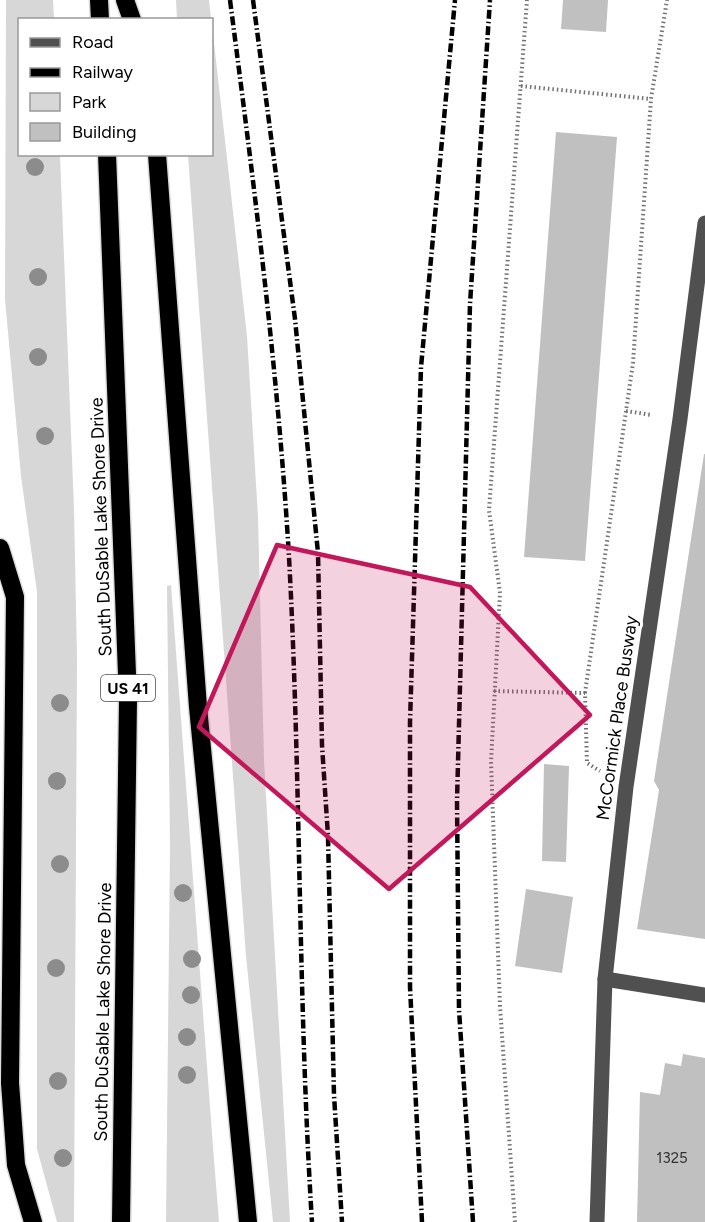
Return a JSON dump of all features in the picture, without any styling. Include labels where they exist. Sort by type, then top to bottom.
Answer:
[{"type":"highway","points":[[99,0],[100,18]]},
{"type":"highway","points":[[125,0],[131,18]]},
{"type":"highway","name":"South DuSable Lake Shore Drive","points":[[106,156],[128,700],[121,1222]]},
{"type":"highway","points":[[157,156],[198,707],[248,1222]]},
{"type":"highway","points":[[0,548],[15,597],[10,1083],[16,1165],[33,1222]]},
{"type":"street","name":"McCormick Place Busway","points":[[597,1222],[604,979],[626,787],[680,419],[705,223]]},
{"type":"street","points":[[604,979],[705,994]]},
{"type":"path","points":[[515,1222],[500,1006],[491,762],[500,593],[489,510],[526,0]]},
{"type":"path","points":[[626,787],[587,763],[585,693],[633,363],[651,99],[667,0]]},
{"type":"path","points":[[521,86],[651,99]]},
{"type":"path","points":[[494,691],[585,693]]},
{"type":"highlighted area","points":[[277,545],[470,587],[590,715],[389,889],[199,727]]},
{"type":"green space","points":[[6,0],[53,0],[54,18],[18,18],[18,156],[60,156],[74,509],[77,659],[74,1222],[57,1222],[37,1149],[37,592],[21,476],[5,299]]},
{"type":"green space","points":[[176,0],[209,0],[211,18],[177,18]]},
{"type":"green space","points":[[213,34],[247,336],[258,517],[264,760],[290,1222],[273,1222],[246,956],[188,156],[213,156]]},
{"type":"green space","points":[[171,585],[219,1222],[166,1222],[170,848],[167,586]]},
{"type":"building","points":[[563,0],[608,0],[606,32],[561,29]]},
{"type":"building","points":[[556,132],[617,137],[585,561],[524,557]]},
{"type":"building","points":[[704,454],[705,939],[637,929],[659,790],[654,781]]},
{"type":"building","points":[[544,764],[569,766],[566,862],[542,861]]},
{"type":"building","points":[[526,889],[573,897],[562,973],[515,966]]},
{"type":"building","points":[[683,1054],[705,1058],[705,1222],[637,1222],[640,1092],[660,1095],[665,1063],[681,1066]]},
{"type":"railway","points":[[230,0],[272,348],[289,557],[296,723],[304,1056],[312,1222]]},
{"type":"railway","points":[[253,0],[295,319],[318,553],[334,1095],[342,1222]]},
{"type":"railway","points":[[422,1222],[410,987],[410,722],[421,367],[455,0]]},
{"type":"railway","points":[[473,1222],[459,1010],[457,801],[470,304],[490,0]]}]
